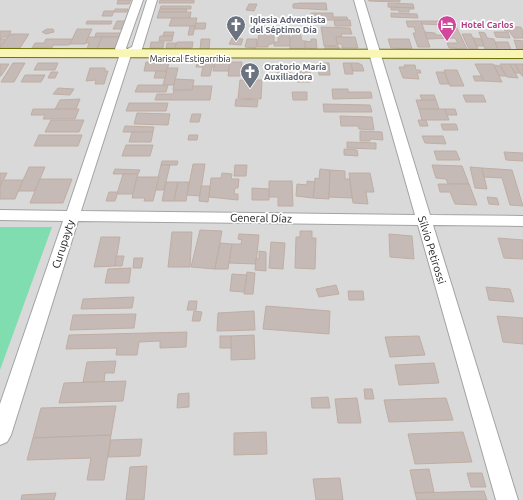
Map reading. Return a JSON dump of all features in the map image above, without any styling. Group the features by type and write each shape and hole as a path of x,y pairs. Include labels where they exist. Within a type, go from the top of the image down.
{"street":[{"name":"Curupayty","path":"125,56 120,49 138,0"},
{"name":"Curupayty","path":"0,435 125,56 137,49 152,0"},
{"name":"Silvio Petirossi","path":"359,0 507,500"},
{"path":"0,53 125,56"},
{"path":"375,57 523,54"},
{"name":"Mariscal Estigarribia","path":"0,59 125,56 375,57 523,60"},
{"name":"General Díaz","path":"0,215 523,221"}],"shaded area":[{"path":"0,0 523,0 523,500 0,500"}],"green space":[{"path":"0,227 52,227 0,370"}],"building":[{"path":"118,0 131,0 129,4 117,4"},
{"path":"160,0 194,0 194,3 159,3"},
{"path":"368,0 400,0 400,2 369,1"},
{"path":"326,3 327,10 293,8 293,4"},
{"path":"388,3 413,4 414,8 388,7"},
{"path":"249,4 257,4 254,11 246,10"},
{"path":"161,6 191,6 191,9 160,9"},
{"path":"391,7 414,9 409,9 409,12 399,12 399,10 391,10"},
{"path":"115,9 128,9 127,12 114,12"},
{"path":"160,9 187,9 186,12 159,12"},
{"path":"104,11 114,11 112,16 102,16"},
{"path":"159,12 191,12 190,18 157,18"},
{"path":"311,13 333,13 333,17 347,17 348,20 311,20"},
{"path":"391,13 417,14 418,18 391,17"},
{"path":"172,18 197,18 195,26 169,26"},
{"path":"350,20 351,26 335,26 334,21"},
{"path":"87,21 112,21 111,24 86,24"},
{"path":"117,21 130,21 127,29 113,29"},
{"path":"406,21 421,21 430,47 418,47 413,33 416,33 414,27 408,27"},
{"path":"421,21 444,21 445,25 422,24"},
{"path":"196,23 206,23 205,29 195,29"},
{"path":"449,24 455,24 467,49 449,48 447,43 458,43 455,38 427,39 425,32 435,33 436,35 451,35 448,27 451,27"},
{"path":"500,24 510,24 512,27 521,27 523,31 523,38 514,38 509,31 505,31"},
{"path":"190,26 195,26 193,35 188,35"},
{"path":"321,27 350,28 352,34 341,34 342,37 336,37 338,46 324,46"},
{"path":"47,29 53,29 54,32 46,34 42,32"},
{"path":"77,29 92,29 85,44 70,44"},
{"path":"0,31 11,31 8,37 2,37 1,39 7,39 0,48"},
{"path":"278,31 290,31 290,46 274,46 274,42 278,42 278,36 282,36 282,34 278,34"},
{"path":"164,32 174,32 173,36 163,36"},
{"path":"259,32 274,33 274,43 268,45 268,47 257,47"},
{"path":"293,32 300,32 302,41 305,41 305,49 290,49 290,38 292,38"},
{"path":"479,32 485,33 487,38 494,39 498,50 485,49"},
{"path":"494,32 508,32 510,38 496,37"},
{"path":"96,33 122,33 121,37 95,37"},
{"path":"10,34 29,34 20,48 0,48"},
{"path":"462,34 471,34 478,49 469,49"},
{"path":"160,36 173,36 172,41 159,41"},
{"path":"88,37 102,37 97,49 87,49 89,43 86,43"},
{"path":"102,37 121,37 117,48 97,49"},
{"path":"336,37 355,37 358,48 342,48 342,44 337,44"},
{"name":"Iglesia Adventista del Séptimo Día","path":"232,38 243,39 241,45 229,44"},
{"path":"473,38 481,39 484,46 477,46"},
{"path":"46,39 72,39 69,45 53,45 52,48 32,48 35,43 44,43"},
{"path":"201,39 210,39 209,49 200,50"},
{"path":"247,39 257,39 256,48 245,47"},
{"path":"311,39 316,39 317,49 305,48 305,41 311,42"},
{"path":"388,39 409,39 412,49 391,48"},
{"path":"514,40 523,41 523,49 517,49"},
{"path":"151,42 164,42 163,48 150,48"},
{"path":"177,42 193,42 192,48 175,48"},
{"path":"495,42 508,42 511,50 498,50"},
{"path":"167,43 176,43 175,48 166,48"},
{"path":"325,46 339,47 340,50 325,50"},
{"path":"146,62 169,62 167,71 144,71"},
{"path":"197,62 215,62 210,76 201,76 203,67 196,67"},
{"path":"215,62 230,62 229,71 213,71"},
{"path":"230,62 242,62 240,76 228,76"},
{"path":"13,63 25,63 14,82 1,82"},
{"path":"38,63 58,63 55,70 34,70"},
{"path":"318,63 329,63 330,75 319,75"},
{"path":"343,63 351,63 353,74 345,74"},
{"path":"351,63 358,63 362,65 364,71 353,71"},
{"path":"0,64 9,64 1,76 0,76"},
{"path":"475,64 493,64 502,82 484,81"},
{"path":"500,64 510,64 518,78 507,77"},
{"path":"510,64 515,64 521,73 515,73"},
{"path":"515,64 523,64 523,76 522,76"},
{"path":"404,65 415,65 416,70 420,70 421,73 417,73 419,79 403,78 399,67 405,67"},
{"path":"494,65 500,66 506,76 499,76"},
{"path":"277,67 290,67 291,81 277,81"},
{"path":"90,68 105,68 105,71 108,71 104,84 95,84 96,80 86,81"},
{"path":"167,68 178,68 174,85 163,85"},
{"path":"296,68 310,68 311,82 297,82"},
{"path":"444,70 457,70 464,86 450,86"},
{"path":"156,71 167,71 165,78 154,78"},
{"path":"51,72 58,72 55,78 48,78"},
{"path":"436,72 444,72 449,84 440,84"},
{"path":"25,75 45,75 41,82 21,82"},
{"path":"473,76 481,76 484,81 475,81"},
{"path":"175,79 194,80 192,90 173,90"},
{"name":"Oratorio María Auxiliadora","path":"240,80 262,80 261,99 238,98"},
{"path":"138,85 168,85 166,92 135,92"},
{"path":"193,86 212,86 210,100 155,100 157,94 173,94 174,90 192,90"},
{"path":"58,88 74,89 70,95 53,94"},
{"path":"332,89 348,89 348,92 371,92 372,98 333,99"},
{"path":"292,92 307,92 307,100 293,100"},
{"path":"420,95 434,95 436,100 422,100"},
{"path":"463,95 483,95 486,102 466,102"},
{"path":"80,99 76,109 55,109 60,100"},
{"path":"236,99 258,100 257,107 235,106"},
{"path":"416,100 436,100 439,109 419,109"},
{"path":"129,103 168,103 166,111 126,111"},
{"path":"323,104 370,105 372,112 324,112"},
{"path":"33,109 79,109 75,119 43,119 45,115 31,115"},
{"path":"419,109 445,109 449,120 422,120"},
{"path":"445,109 455,109 457,115 447,115"},
{"path":"137,113 170,114 168,125 134,124"},
{"path":"192,114 201,114 199,122 190,122"},
{"path":"340,116 372,117 374,130 359,129 358,126 341,126"},
{"path":"51,120 84,120 79,132 45,132"},
{"path":"418,120 426,120 428,126 420,126"},
{"path":"441,124 456,124 458,130 443,130"},
{"path":"125,126 154,127 153,132 123,132"},
{"path":"360,131 382,132 383,140 370,139 370,141 360,141"},
{"path":"132,132 153,132 151,142 129,142"},
{"path":"39,135 82,135 78,146 34,146"},
{"path":"189,135 198,135 197,140 188,140"},
{"path":"422,136 443,136 446,144 425,143"},
{"path":"347,142 376,143 376,149 347,148"},
{"path":"126,145 153,145 150,156 122,156"},
{"path":"344,149 357,150 358,156 344,155"},
{"path":"434,151 456,151 460,160 437,160"},
{"path":"504,152 523,153 523,161 506,160"},
{"path":"162,161 178,161 177,165 161,165"},
{"path":"193,164 205,164 200,196 187,195"},
{"path":"161,165 170,165 164,190 155,190"},
{"path":"235,165 247,165 246,176 234,176"},
{"path":"432,165 462,166 469,184 448,184 446,179 436,178"},
{"path":"29,167 45,167 35,191 18,191"},
{"path":"470,167 482,168 487,189 475,188"},
{"path":"482,168 512,170 523,206 510,205 502,178 484,177"},
{"path":"115,169 140,170 138,174 113,174"},
{"path":"320,169 330,170 329,199 313,198 315,178 319,179"},
{"path":"330,170 345,171 345,179 350,179 352,198 329,197"},
{"path":"0,173 7,173 0,187"},
{"path":"222,173 232,174 231,179 239,179 238,188 235,188 234,194 238,194 238,200 209,197 211,178 221,178"},
{"path":"349,173 370,173 374,192 366,192 368,204 353,203"},
{"path":"123,174 138,174 133,194 117,194"},
{"path":"137,177 159,177 153,201 144,201 145,198 132,198"},
{"path":"40,179 72,179 63,203 30,203"},
{"path":"3,180 23,180 15,199 0,199 0,187"},
{"path":"269,181 292,181 293,206 278,206 278,197 269,197"},
{"path":"307,181 315,182 313,198 296,196 297,184 307,185"},
{"path":"166,182 178,182 174,201 162,201"},
{"path":"178,182 189,182 186,201 174,201"},
{"path":"438,184 469,184 477,205 455,204 450,192 440,192"},
{"path":"201,186 210,186 208,202 199,201"},
{"path":"252,188 269,189 269,200 252,200"},
{"path":"109,192 118,192 115,201 106,201"},
{"path":"487,197 497,198 499,205 489,204"},
{"path":"200,230 222,231 215,269 191,267"},
{"path":"300,231 312,231 312,238 316,238 315,269 295,268 296,237 300,237"},
{"path":"172,232 192,232 190,267 168,267"},
{"path":"239,234 259,235 256,264 229,263 232,244 241,244 242,240 238,239"},
{"path":"389,234 412,236 414,259 390,257"},
{"path":"101,237 120,237 115,266 94,267"},
{"path":"498,238 523,240 523,259 504,258"},
{"path":"271,242 285,243 283,269 269,268"},
{"path":"220,243 232,244 228,269 215,269"},
{"path":"259,251 266,252 266,271 255,270 256,258 259,259"},
{"path":"116,256 124,256 122,266 115,266"},
{"path":"134,258 143,258 141,268 133,268"},
{"path":"131,268 129,283 105,283 108,269"},
{"path":"247,272 255,273 253,294 244,294"},
{"path":"232,274 247,275 244,292 230,291"},
{"path":"336,285 339,294 319,297 316,289"},
{"path":"486,287 510,289 514,302 489,300"},
{"path":"348,291 363,291 364,300 349,300"},
{"path":"134,297 132,308 81,309 83,299"},
{"path":"189,301 197,301 196,310 187,310"},
{"path":"266,306 330,311 329,334 263,329"},
{"path":"194,311 202,312 200,321 192,321"},
{"path":"254,311 255,330 217,331 218,313"},
{"path":"136,314 134,328 70,330 73,315"},
{"path":"497,316 523,318 523,344 503,342"},
{"path":"187,332 186,347 160,348 160,341 139,342 137,355 116,355 117,348 66,349 69,335"},
{"path":"254,335 255,359 231,360 231,336"},
{"path":"220,336 231,336 231,348 220,348"},
{"path":"419,336 425,355 390,357 385,337"},
{"path":"116,361 114,373 105,373 104,382 83,382 87,362"},
{"path":"434,363 439,383 399,385 395,365"},
{"path":"126,381 123,401 59,403 64,383"},
{"path":"364,389 372,389 374,399 365,399"},
{"path":"189,393 189,407 177,408 178,394"},
{"path":"328,397 330,408 312,408 311,398"},
{"path":"357,398 361,423 338,423 335,399"},
{"path":"446,398 453,420 389,422 384,400"},
{"path":"116,406 111,435 33,438 41,408"},
{"path":"266,432 267,454 234,455 234,433"},
{"path":"463,432 472,462 415,464 408,434"},
{"path":"111,435 104,480 87,480 91,458 27,460 33,438"},
{"path":"142,439 140,456 108,457 111,440"},
{"path":"147,466 144,500 126,500 130,467"},
{"path":"429,469 434,492 415,493 410,470"},
{"path":"467,473 482,473 486,487 471,487"},
{"path":"340,478 343,500 316,500 313,479"},
{"path":"484,491 487,500 417,500 415,493"},
{"path":"56,493 54,500 21,500 22,495"}],"place":[{"name":"Iglesia Adventista del Séptimo Día","path":"236,42"},
{"name":"Hotel Carlos","path":"447,42"},
{"name":"Oratorio María Auxiliadora","path":"250,89"}]}
